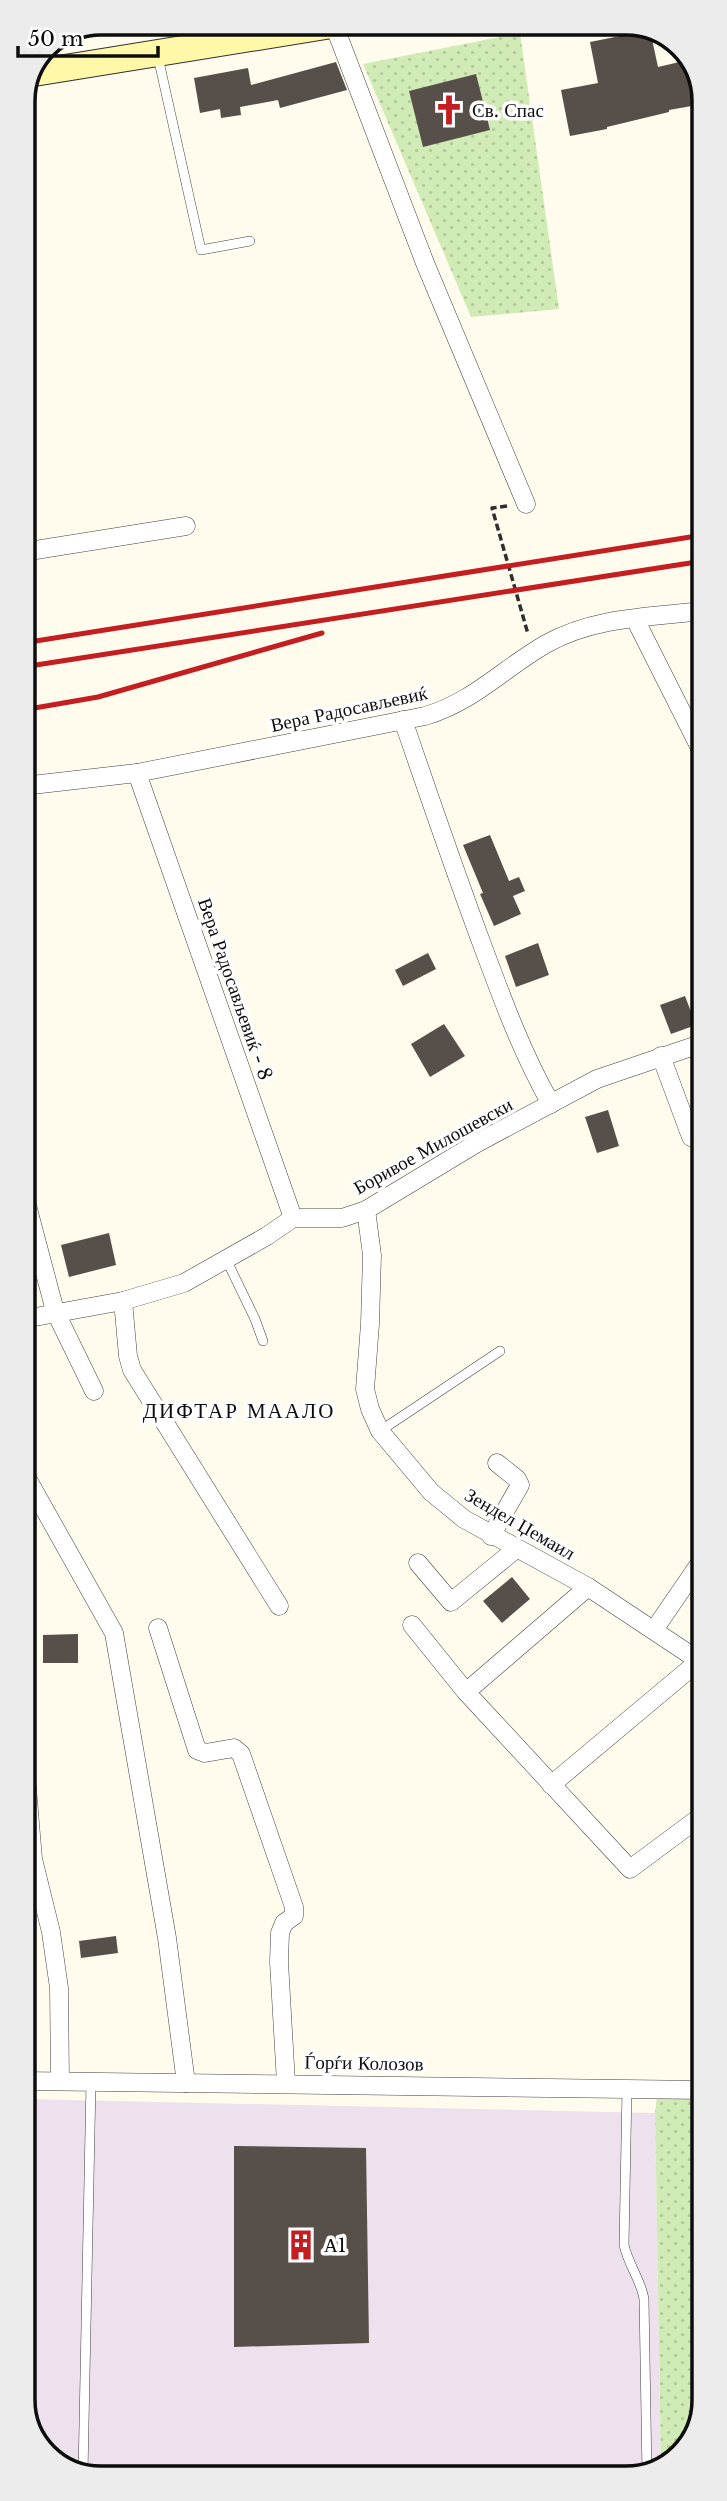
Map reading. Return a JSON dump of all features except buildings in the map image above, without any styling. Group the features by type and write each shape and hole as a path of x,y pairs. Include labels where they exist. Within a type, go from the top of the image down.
{"main road":[{"path":"42,72 254,35"}],"street":[{"path":"343,35 425,263 526,503"},
{"path":"35,550 186,526"},
{"name":"Вера Радосављевиќ","path":"35,785 137,773 449,709 546,644 597,622 692,612"},
{"path":"635,619 692,732"},
{"path":"403,720 506,1008 536,1078 551,1104"},
{"name":"Вера Радосављевиќ - 8","path":"137,773 293,1219"},
{"name":"Боривое Милошевски","path":"35,1316 123,1301 184,1283 293,1219 342,1218 366,1210 477,1143 597,1079 692,1046"},
{"path":"662,1056 691,1137"},
{"name":"Зендел Џемаил","path":"366,1210 372,1255 365,1389 380,1431 431,1492 464,1520 588,1587 692,1656"},
{"path":"35,1238 55,1311 94,1391"},
{"path":"123,1301 128,1356 132,1370 279,1606"},
{"path":"492,1536 520,1485 517,1479 497,1463"},
{"path":"35,1498 114,1633 167,1938 186,2083"},
{"path":"418,1563 451,1602 516,1549"},
{"path":"654,1630 692,1575"},
{"path":"466,1692 588,1587"},
{"path":"412,1625 466,1692 630,1869 692,1823"},
{"path":"158,1628 197,1750 205,1753 234,1748 241,1754 294,1907 294,1916 284,1923 280,1933 279,1962 286,2083"},
{"path":"551,1784 692,1669"},
{"path":"35,1867 51,1932 59,1988 60,2081"},
{"name":"Ѓорѓи Колозов","path":"35,2081 692,2090"}],"lane":[{"path":"157,52 201,250 250,241"},
{"path":"226,1259 255,1318 263,1341"},
{"path":"380,1431 500,1351"},
{"path":"83,2464 91,2082"},
{"path":"627,2088 624,2245 644,2299 647,2463"}],"path":[{"path":"526,503 492,508 533,653"}],"shaded area":[{"path":"35,2099 655,2113 659,2457 647,2463 626,2466 96,2466 64,2455 51,2444 44,2433 36,2413 35,2400"}],"green space":[{"path":"520,35 559,309 471,317 363,64"},
{"path":"658,2088 692,2090 691,2413 681,2437 661,2456 655,2113"}],"railway":[{"path":"35,641 692,537"},
{"path":"35,665 692,563"},
{"path":"35,708 98,697 322,633"}],"place":[{"name":"Св. Спас","path":"449,110"},
{"name":"А1","path":"301,2245"}],"district":[{"name":"ДИФТАР МААЛО","path":"239,1411"}]}
